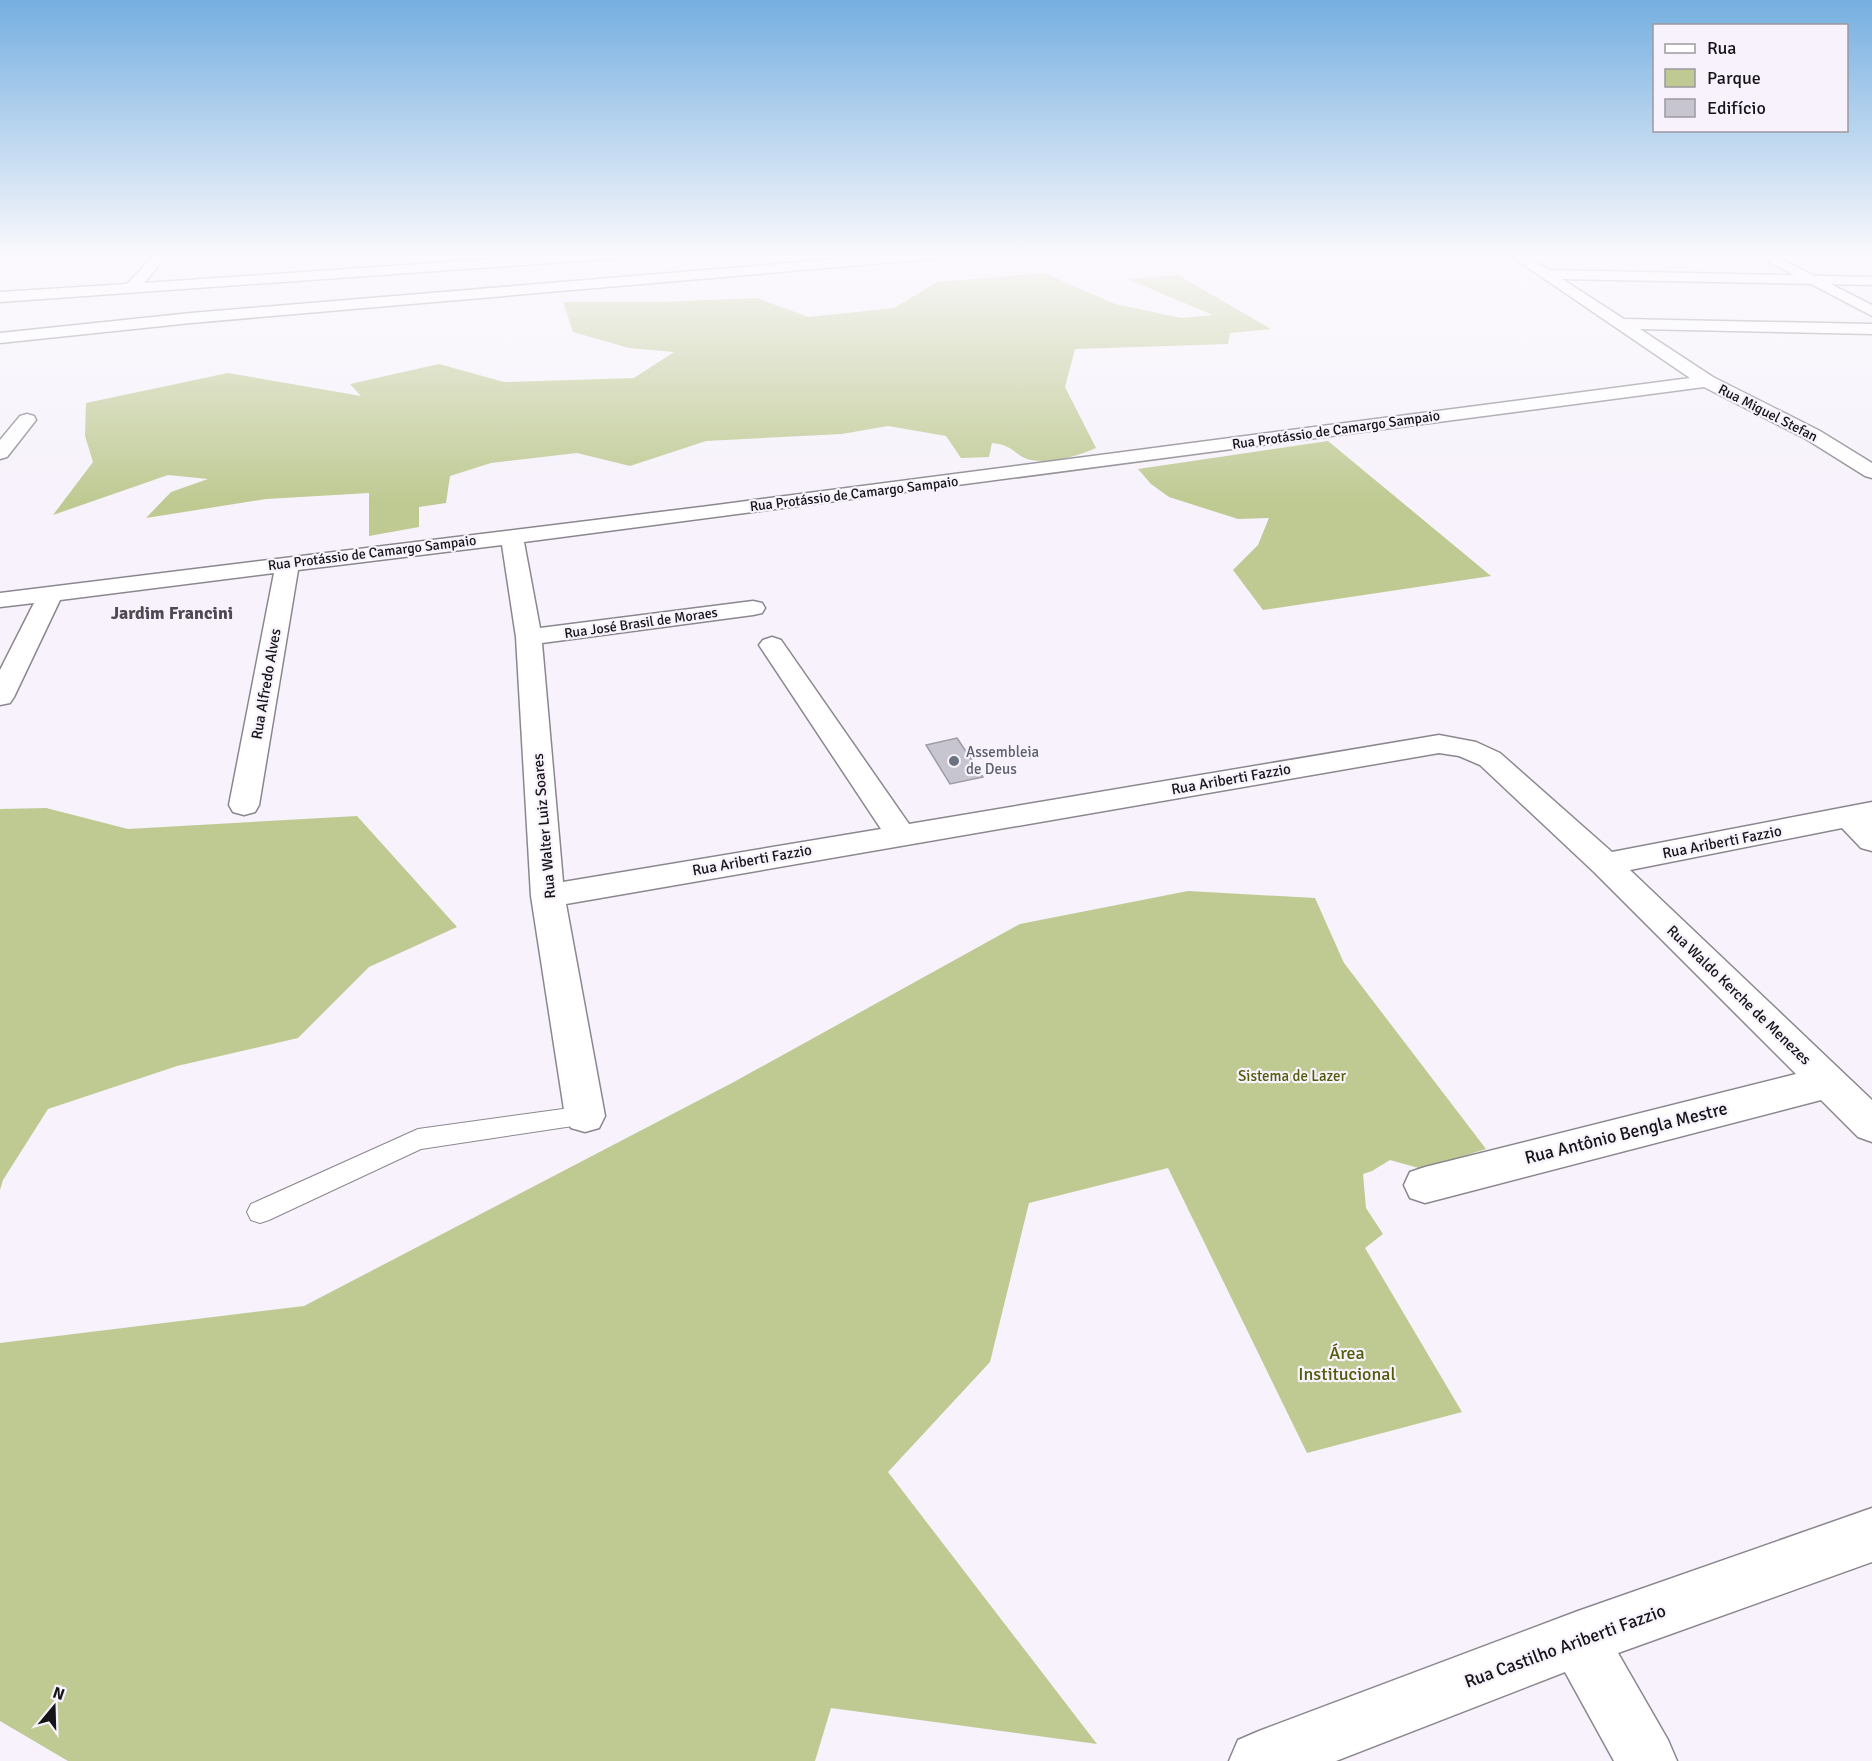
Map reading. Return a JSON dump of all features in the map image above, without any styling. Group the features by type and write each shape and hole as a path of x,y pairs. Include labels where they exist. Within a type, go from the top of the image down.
{"street":[{"path":"0,338 17,336"},
{"name":"Rua Miguel Stefan","path":"1639,336 1707,381 1813,435 1872,472"},
{"name":"Rua Protássio de Camargo Sampaio","path":"0,600 859,494 1707,381"},
{"path":"0,453 27,420"},
{"name":"Rua Walter Luiz Soares","path":"512,536 529,637 548,896 585,1116"},
{"name":"Rua Alfredo Alves","path":"244,806 288,563"},
{"path":"0,697 51,593"},
{"name":"Rua José Brasil de Moraes","path":"529,637 753,608"},
{"path":"772,645 900,834"},
{"name":"Rua Ariberti Fazzio","path":"548,896 900,834 1439,744 1466,748 1490,759 1605,864 1861,814"},
{"path":"1861,814 1872,841"},
{"name":"Rua Waldo Kerche de Menezes","path":"1605,864 1872,1125"},
{"name":"Rua Antônio Bengla Mestre","path":"1425,1185 1828,1082"},
{"name":"Rua Castilho Ariberti Fazzio","path":"1259,1761 1578,1639 1872,1535"},
{"path":"1578,1639 1647,1761"}],"lane":[{"path":"260,1212 418,1139 585,1116"}],"green space":[{"path":"588,336 1229,336 1228,344 1075,349 1065,387 1096,448 1056,460 1031,460 1010,448 992,443 989,457 961,458 946,436 888,426 842,434 706,441 630,466 577,453 491,463 450,476 446,503 419,507 419,527 369,536 369,493 266,499 146,518 171,492 208,479 168,475 53,515 93,462 85,436 86,403 228,373 361,396 350,384 439,364 504,382 634,378 674,352 629,348"},
{"path":"1328,441 1491,576 1263,610 1233,570 1258,545 1269,518 1238,519 1169,497 1151,484 1138,469"},
{"path":"46,808 128,829 357,816 457,927 369,967 298,1038 177,1066 48,1109 3,1180 0,1190 0,809"},
{"path":"1188,891 1315,898 1344,963 1486,1149 1422,1169 1390,1160 1363,1174 1366,1208 1383,1234 1365,1248 1462,1412 1307,1453 1168,1168 1029,1203 990,1362 888,1472 1097,1744 831,1708 815,1761 68,1761 0,1721 0,1343 304,1306 732,1083 1020,924"}],"building":[{"name":"Assembleia de Deus","path":"957,738 983,777 950,784 926,745"}],"place":[{"name":"Assembleia de Deus","path":"954,761"}],"district":[{"name":"Jardim Francini","path":"172,613"}],"park label":[{"name":"Sistema de Lazer","path":"1292,1076"},
{"name":"Área Institucional","path":"1347,1363"}]}
